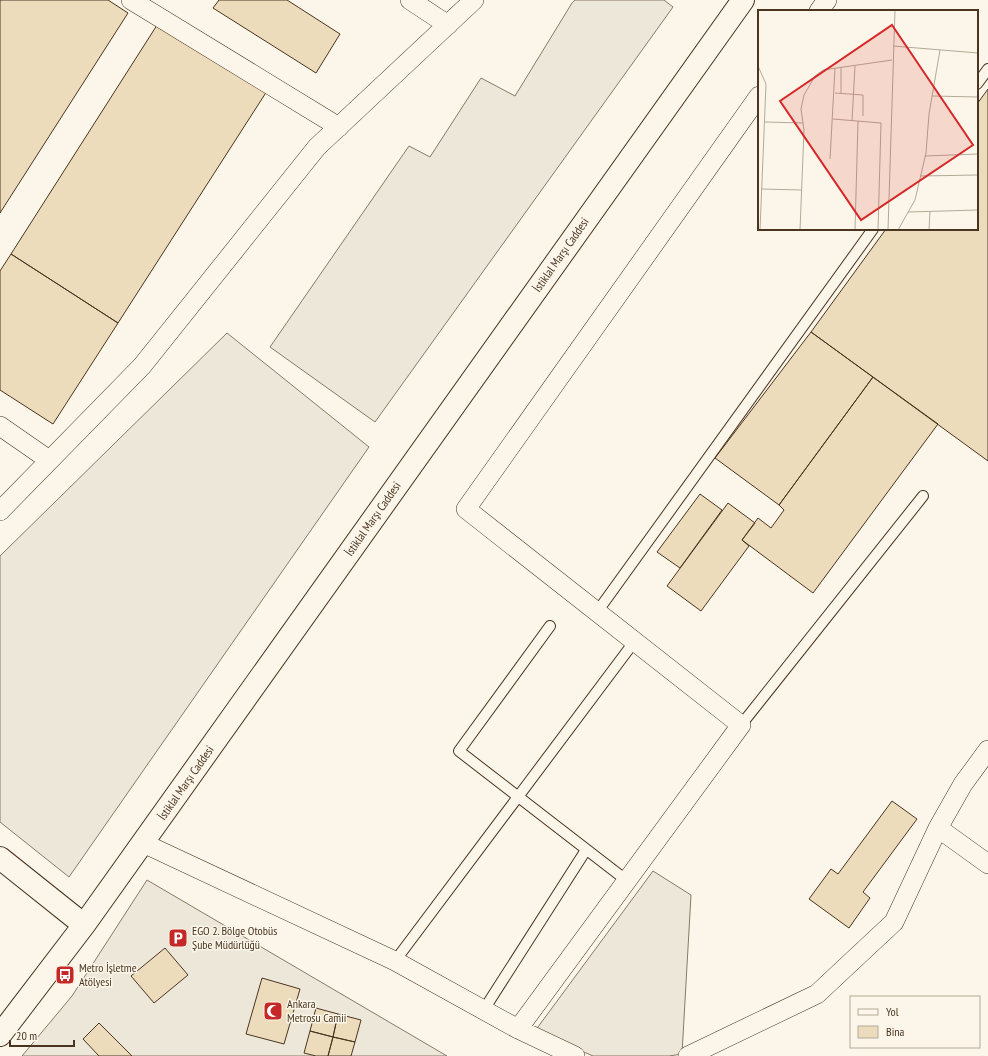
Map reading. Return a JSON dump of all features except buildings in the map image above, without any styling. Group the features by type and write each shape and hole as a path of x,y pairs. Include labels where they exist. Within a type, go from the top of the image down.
{"main road":[{"name":"İstiklal Marşı Caddesi","path":"0,1035 84,925 143,843 743,0"},
{"path":"0,858 84,925"}],"street":[{"path":"131,0 339,126"},
{"path":"410,0 448,24"},
{"path":"0,511 142,366 317,146 474,0"},
{"path":"820,10 827,0"},
{"path":"518,1030 626,880 741,725 466,510 758,97"},
{"path":"0,426 49,460"},
{"path":"688,1056 817,994 894,922 938,828 963,784 988,750"},
{"path":"938,828 988,864"},
{"path":"143,843 395,961 518,1030 575,1056"}],"lane":[{"path":"978,83 988,69"},
{"path":"596,612 872,230"},
{"path":"741,725 923,496"},
{"path":"550,626 459,751 626,880"},
{"path":"395,961 634,642"},
{"path":"483,1011 586,850"}],"shaded area":[{"path":"575,0 664,0 673,7 375,422 270,347 409,146 430,157 481,78 515,96"},
{"path":"227,333 369,447 69,877 0,822 0,556"},
{"path":"653,871 691,895 682,1054 669,1056 593,1056 535,1031"},
{"name":"EGO 2. Bölge Otobüs Şube Müdürlüğü","path":"147,880 447,1056 22,1056 72,996"}],"place":[{"name":"EGO 2. Bölge Otobüs Şube Müdürlüğü","path":"178,938"},
{"name":"Metro İşletme Atölyesi","path":"65,975"},
{"name":"Ankara Metrosu Camii","path":"273,1011"}]}
